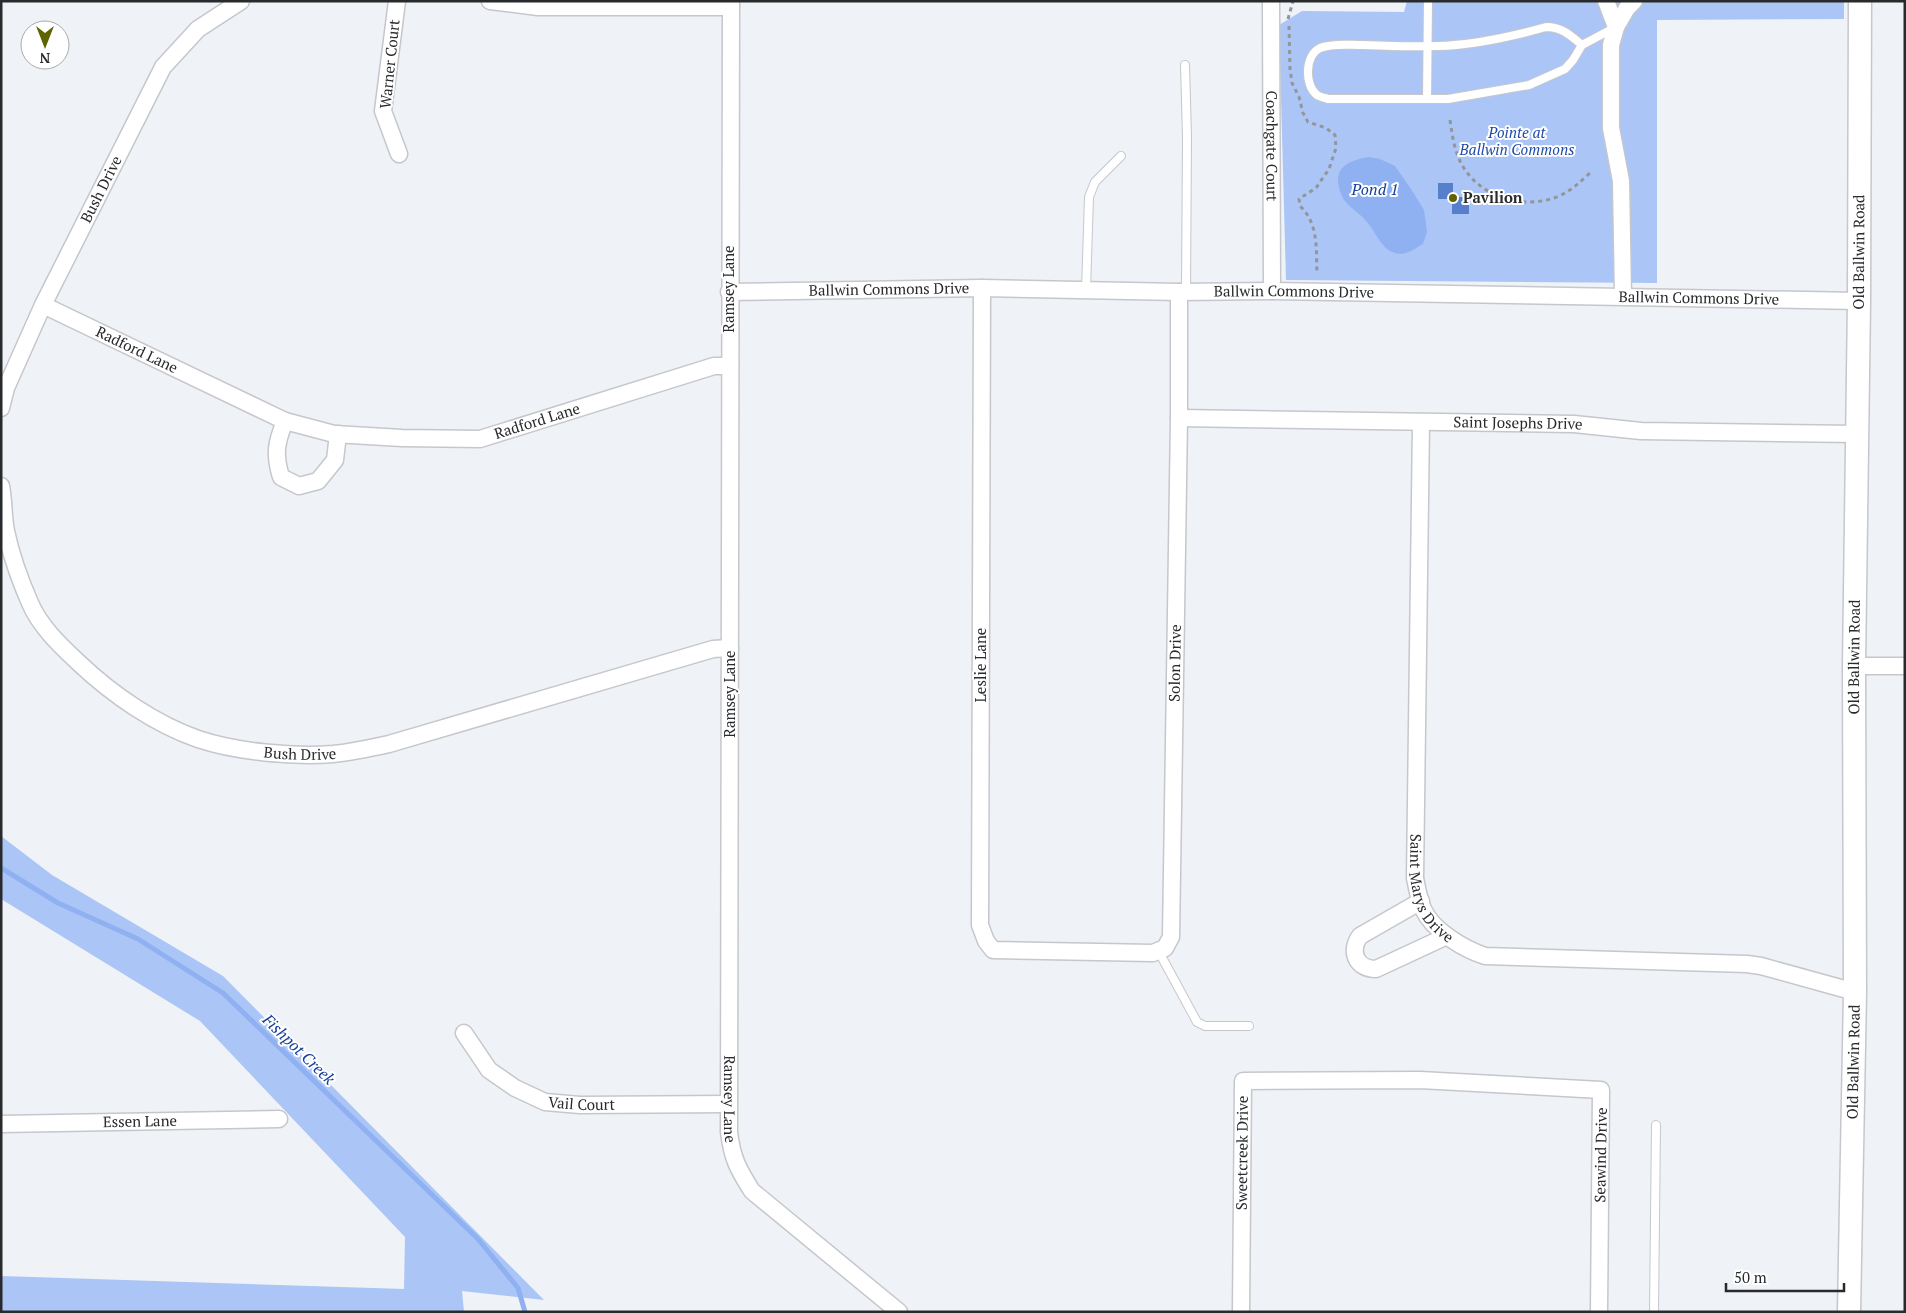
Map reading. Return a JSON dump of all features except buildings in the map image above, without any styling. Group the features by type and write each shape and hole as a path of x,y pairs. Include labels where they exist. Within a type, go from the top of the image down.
{"street":[{"name":"Bush Drive","path":"1,408 4,387 43,304 163,67 198,29 241,1"},
{"name":"Warner Court","path":"397,1 383,111 399,154"},
{"path":"490,1 538,7 731,4"},
{"name":"Coachgate Court","path":"1271,1 1272,291"},
{"path":"1606,1 1616,27"},
{"path":"1623,296 1621,181 1611,128 1611,45 1616,27 1627,8 1634,1"},
{"name":"Old Ballwin Road","path":"1849,1312 1855,992 1854,666 1859,301 1860,1"},
{"name":"Ramsey Lane","path":"731,4 729,1132 732,1152 738,1168 752,1191 899,1312"},
{"name":"Ballwin Commons Drive","path":"729,292 982,288 1182,292 1272,291 1623,296 1859,301"},
{"name":"Leslie Lane","path":"982,288 980,924 986,941 993,950 1160,952"},
{"name":"Solon Drive","path":"1160,952 1169,943 1172,933 1182,292"},
{"name":"Radford Lane","path":"43,304 284,421 338,434 402,438 480,439 714,366 730,366"},
{"name":"Saint Josephs Drive","path":"1179,418 1574,424 1641,431 1856,434"},
{"path":"284,421 276,443 276,462 281,476 299,486 318,481 335,460 338,434"},
{"name":"Saint Marys Drive","path":"1421,423 1415,878 1424,910 1431,921 1457,944 1485,956 1747,964 1761,966 1855,992"},
{"name":"Bush Drive","path":"1,486 8,561 30,605 50,634 90,674 144,712 198,739 252,750 299,754 332,754 359,751 389,744 713,649 730,648"},
{"path":"1854,666 1905,666"},
{"name":"Saint Marys Drive","path":"1421,901 1360,936 1356,941 1354,950 1358,962 1369,969 1376,969 1447,936"},
{"name":"Vail Court","path":"464,1033 489,1070 515,1088 545,1102 580,1105 728,1104"},
{"name":"Sweetcreek Drive","path":"1241,1312 1243,1081 1420,1080"},
{"name":"Seawind Drive","path":"1420,1080 1602,1090 1599,1312"},
{"name":"Essen Lane","path":"1,1124 279,1119"}],"lane":[{"path":"1427,99 1428,1"},
{"path":"1582,45 1561,28 1546,27 1502,39 1474,44 1427,46 1338,45 1321,47 1314,52 1309,62 1309,74 1311,86 1317,94 1328,99 1448,99 1529,85 1565,69 1582,45 1616,27"},
{"path":"1182,292 1187,137 1185,65"},
{"path":"1086,290 1089,197 1095,182 1121,156"},
{"path":"1160,952 1197,1022 1205,1026 1249,1026"},
{"path":"1654,1312 1656,1125"}],"path":[{"path":"1293,1 1288,19 1292,83 1308,122 1326,128 1335,135 1336,148 1329,169 1316,188 1299,199 1300,206 1308,214 1316,235 1317,274"},
{"path":"1450,120 1453,140 1460,162 1482,188 1497,196 1517,202 1542,201 1559,196 1575,187 1590,173"}],"green space":[{"name":"Pointe at Ballwin Commons","path":"1407,1 1844,1 1844,19 1657,20 1657,283 1286,280 1279,25 1302,11 1404,12"},
{"path":"1,836 52,875 223,976 544,1300 462,1291 464,1312 1,1312 1,1276 404,1289 405,1237 200,1021 1,899"}],"water":[{"name":"Pond 1","path":"1369,157 1380,159 1395,166 1424,210 1427,232 1423,244 1410,252 1399,254 1386,248 1365,219 1347,204 1342,196 1338,180 1342,169 1350,162"}],"waterway":[{"name":"Fishpot Creek","path":"1,868 58,903 138,939 223,993 478,1239 518,1288 525,1312"}],"place":[{"name":"Pavilion","path":"1453,198"}]}
